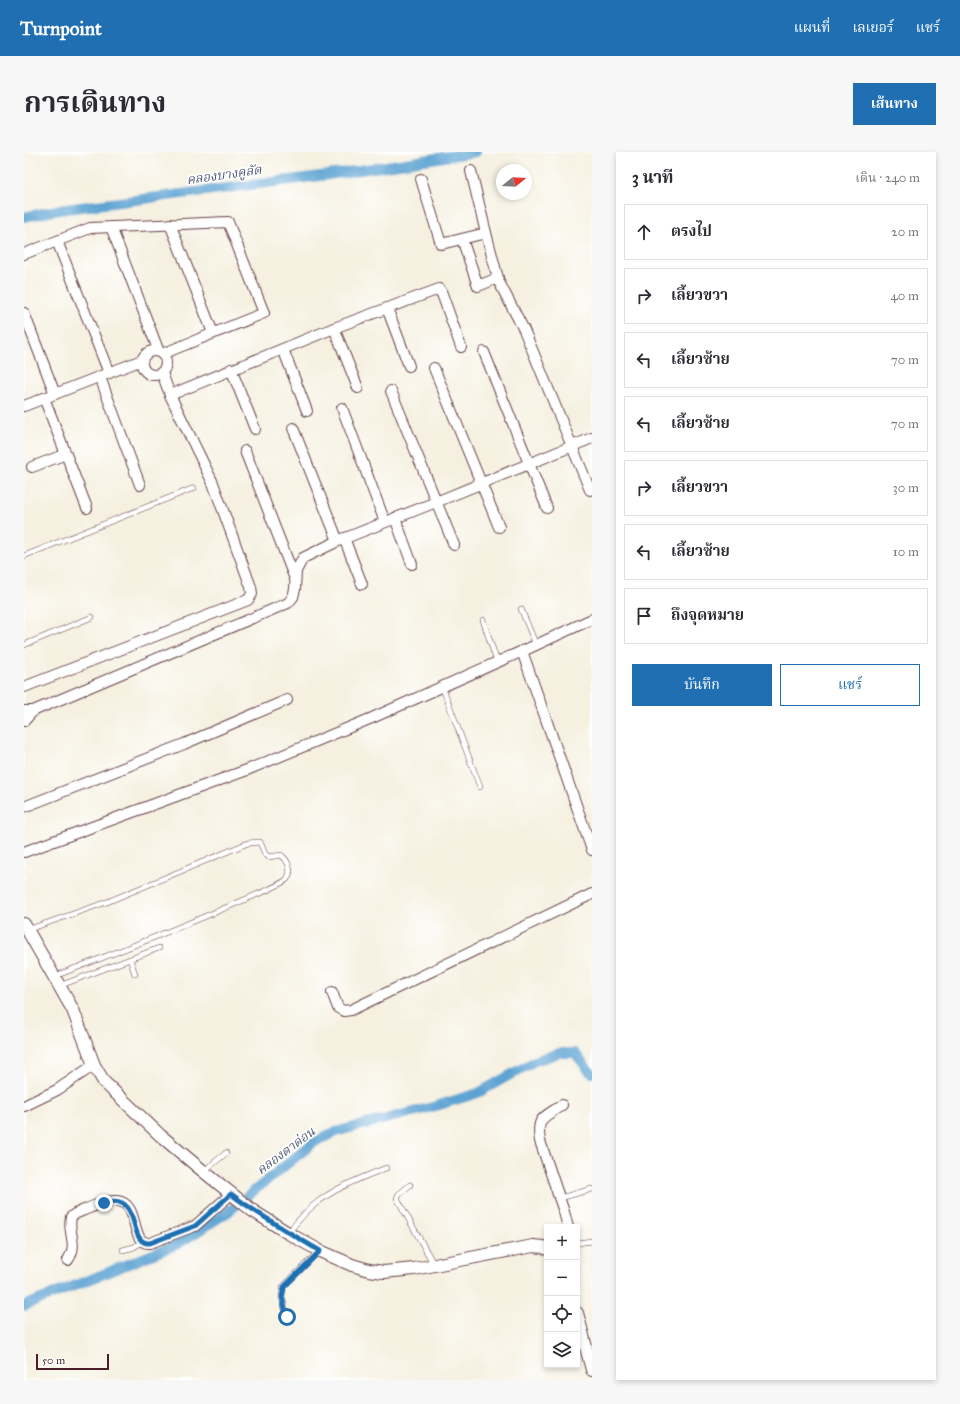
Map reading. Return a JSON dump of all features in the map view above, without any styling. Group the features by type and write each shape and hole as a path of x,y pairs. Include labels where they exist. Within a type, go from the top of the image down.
{"street":[{"path":"471,171 498,278 524,330 590,490"},
{"path":"421,179 441,244 486,233"},
{"path":"24,254 90,228 228,222 264,313 160,353 151,351 147,353 142,360 24,406"},
{"path":"170,224 213,333"},
{"path":"111,227 160,353 166,362 165,370 154,376 144,369 142,360"},
{"path":"462,239 478,286 498,278"},
{"path":"57,241 104,375 140,485"},
{"path":"170,394 334,328 439,289 461,347"},
{"path":"387,308 409,366"},
{"path":"24,313 55,394"},
{"path":"334,328 358,388"},
{"path":"283,349 308,411"},
{"path":"484,352 547,508"},
{"path":"434,368 499,527"},
{"path":"231,370 255,429"},
{"path":"24,687 248,600 252,594 251,587 213,483 170,394 162,373"},
{"path":"391,391 454,545"},
{"path":"44,398 87,508"},
{"path":"342,408 385,522"},
{"path":"293,428 341,540 362,584"},
{"path":"24,721 29,711 288,603 293,597 296,571 303,558 341,540 592,438"},
{"path":"245,451 295,579"},
{"path":"32,467 66,454"},
{"path":"395,518 412,564"},
{"path":"24,852 247,770 372,718 536,646 592,619"},
{"path":"522,652 592,850"},
{"path":"24,808 177,747 287,700"},
{"path":"332,992 338,1008 344,1011 351,1010 592,894"},
{"path":"26,927 73,1010 94,1065 104,1082 161,1136 203,1171 253,1211 288,1233 320,1251 369,1270 384,1272 414,1269 533,1246 544,1248"},
{"path":"24,1106 57,1090 94,1065"},
{"path":"562,1105 542,1119 539,1123 539,1130 540,1141 560,1198 567,1224"},
{"path":"68,1260 73,1249 70,1222 71,1217 75,1214 104,1203 119,1201 131,1210 139,1237 142,1242 150,1243 195,1226 234,1195"},
{"path":"580,1321 589,1344 592,1370"}],"lane":[{"path":"24,556 194,488"},
{"path":"522,609 536,646"},
{"path":"24,645 92,617"},
{"path":"483,620 497,662"},
{"path":"442,686 480,787"},
{"path":"26,927 107,902 248,843 260,842 265,854 269,857 281,855 285,858 289,866 289,875 286,880 276,886 56,981"},
{"path":"56,981 130,959 159,948"},
{"path":"130,959 135,974"},
{"path":"203,1171 226,1154"},
{"path":"288,1233 305,1213 325,1197 349,1184 386,1168"},
{"path":"410,1184 399,1194 397,1198 434,1265"},
{"path":"560,1198 592,1189"},
{"path":"580,1243 592,1241"},
{"path":"123,1250 134,1247 142,1242"},
{"path":"287,1317 282,1297 284,1287 320,1251"}],"waterway":[{"name":"คลองบางคูลัด","path":"24,217 58,210 328,175 476,152"},
{"name":"คลองตาด่อน","path":"24,1306 178,1244 228,1212 313,1143 335,1132 436,1106 478,1093 535,1061 559,1053 575,1053 592,1073"}],"route":[{"path":"104,1203 119,1201 128,1207 131,1210 139,1237 142,1242 150,1243 195,1226 231,1194 253,1211 320,1251 284,1287 282,1297 287,1317"}]}
